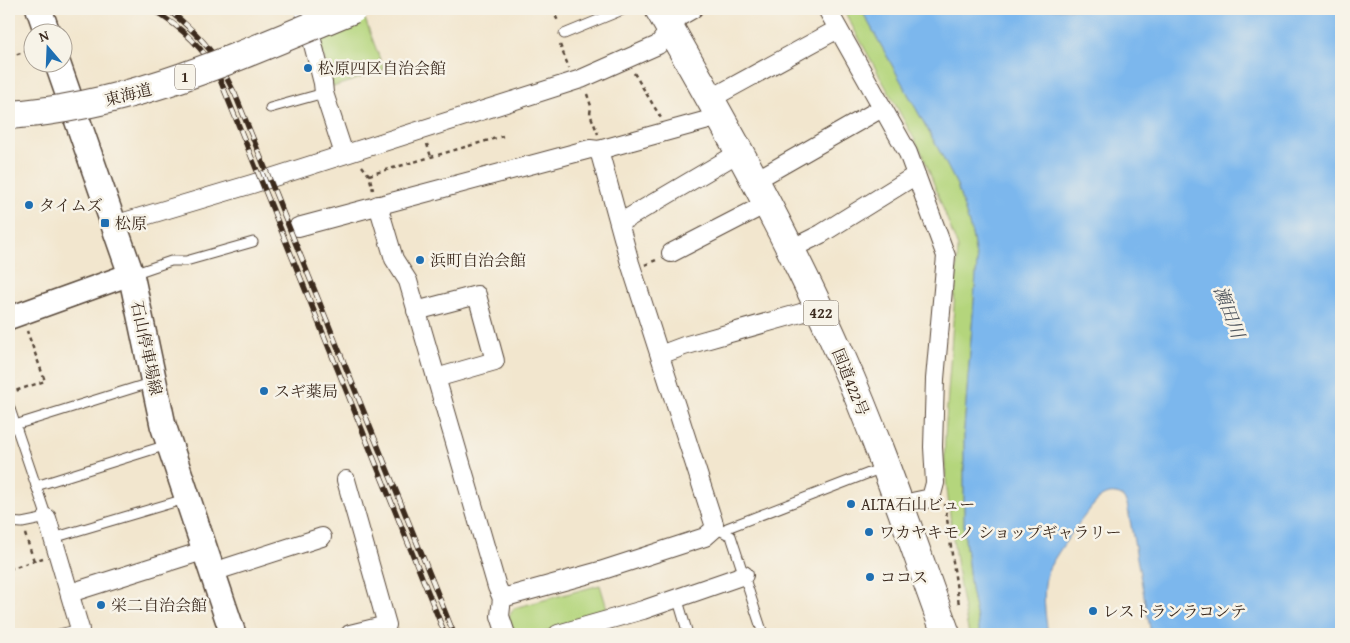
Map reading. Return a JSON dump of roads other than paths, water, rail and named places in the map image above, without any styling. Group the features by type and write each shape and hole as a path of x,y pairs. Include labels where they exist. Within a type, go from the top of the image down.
{"highway":[{"name":"東海道","path":"9,116 83,105 183,78 330,15"},
{"name":"国道422号","path":"664,19 762,192 841,356 885,467 946,634"}],"main road":[{"path":"39,9 44,22"},
{"name":"石山停車場線","path":"60,72 131,274 164,425 233,634"}],"street":[{"path":"114,226 581,79 658,45 664,19 679,17 693,9"},
{"path":"827,9 908,153 946,256 935,380 933,447 937,495 898,505"},
{"path":"9,116 72,106 162,85 202,71 330,15 323,83 324,93 344,154"},
{"path":"298,227 590,149 602,149 670,131 715,107 838,29"},
{"path":"671,253 882,108"},
{"path":"502,598 600,572 705,537 718,530 632,270 602,149"},
{"path":"619,222 740,152"},
{"path":"791,249 821,234 916,176"},
{"path":"378,205 394,259 408,281 497,587 502,598 500,616 506,634"},
{"path":"15,316 131,274"},
{"path":"416,311 477,295 495,361 436,378"},
{"path":"660,355 818,307"},
{"path":"346,480 387,625 350,634"},
{"path":"47,518 80,629"},
{"path":"70,593 322,537"},
{"path":"558,634 643,610 744,575"}],"lane":[{"path":"564,34 625,9"},
{"path":"270,108 324,93"},
{"path":"131,274 171,260 186,261 252,242"},
{"path":"15,425 154,382"},
{"path":"9,406 47,518 22,523 9,522"},
{"path":"36,486 170,444"},
{"path":"718,530 885,467"},
{"path":"56,546 188,498"},
{"path":"718,530 731,536 763,634"},
{"path":"677,597 688,634"},
{"path":"59,634 80,629"}],"water":[{"name":"瀬田川","path":"861,9 1341,9 1341,634 1151,634 1127,504 1122,496 1108,494 1098,500 1072,532 1047,573 1044,596 1048,634 980,634 971,589 964,530 964,429 977,262 972,234 957,185"}],"railway":[{"path":"151,9 190,38 206,56 219,77 445,634"},
{"path":"167,9 192,30 213,54"},
{"path":"222,69 235,94 454,634"}],"place":[{"name":"松原四区自治会館","path":"308,68"},
{"name":"タイムズ","path":"29,205"},
{"name":"松原","path":"105,223"},
{"name":"浜町自治会館","path":"420,260"},
{"name":"スギ薬局","path":"264,391"},
{"name":"ALTA石山ビュー","path":"851,504"},
{"name":"ワカヤキモノ ショップギャラリー","path":"869,532"},
{"name":"ココス","path":"870,577"},
{"name":"栄二自治会館","path":"101,605"},
{"name":"レストランラコンテ","path":"1093,611"}]}
